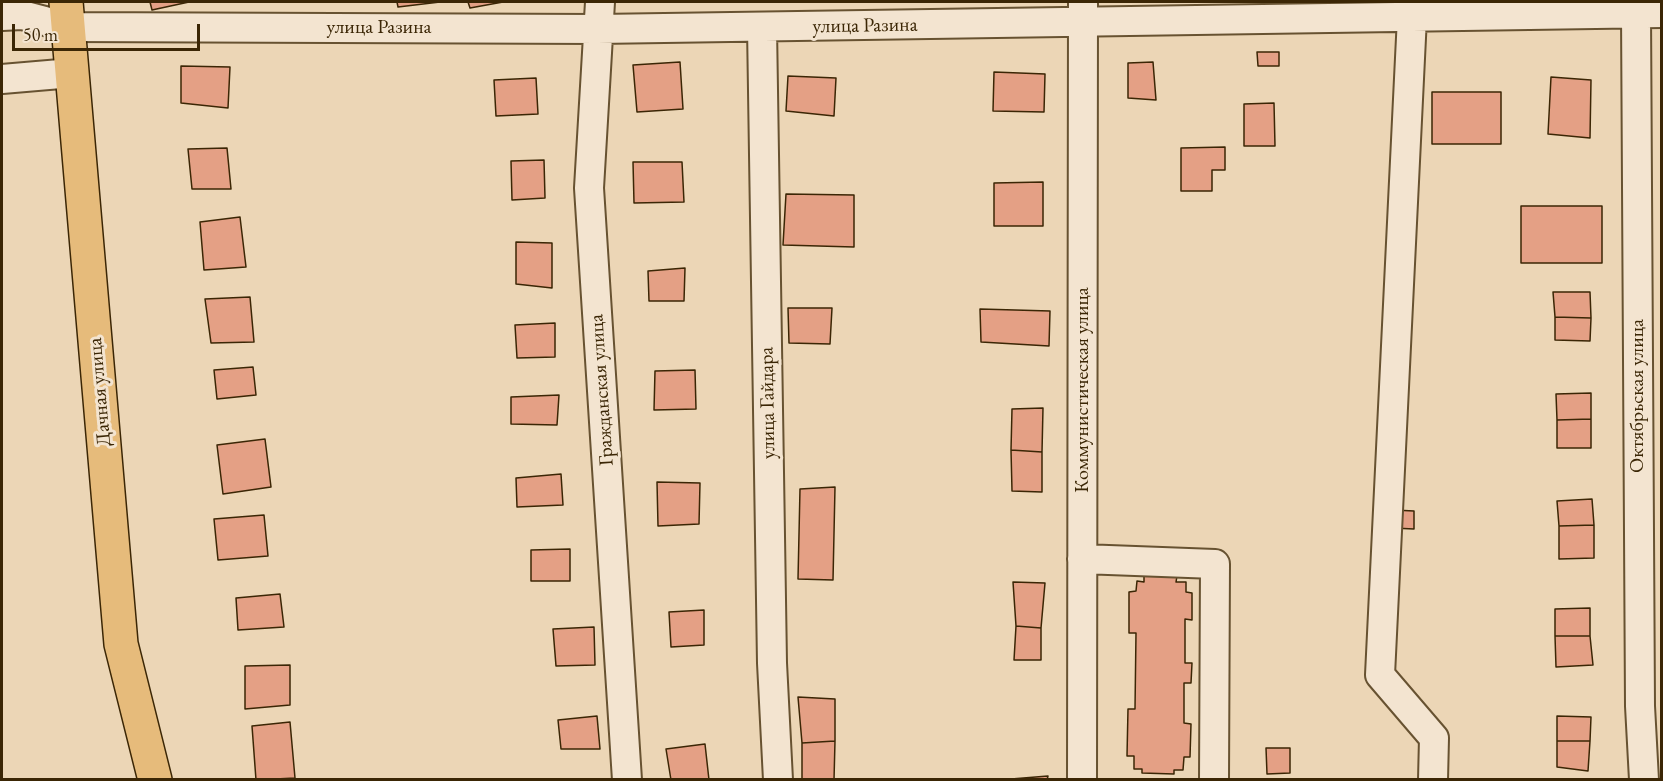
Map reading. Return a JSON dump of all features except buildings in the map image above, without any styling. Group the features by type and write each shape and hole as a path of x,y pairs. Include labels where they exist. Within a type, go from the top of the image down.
{"main road":[{"name":"Дачная улица","path":"67,14 121,644 155,780"}],"street":[{"name":"улица Разина","path":"2,16 67,14 599,15 762,27 1083,12 1412,17 1649,13"},
{"name":"Коммунистическая улица","path":"1082,780 1083,12"},
{"name":"Октябрьская улица","path":"1644,780 1640,706 1650,497 1649,13"},
{"name":"Гражданская улица","path":"599,15 589,188 627,780"},
{"path":"1412,17 1380,675 1434,738 1433,780"},
{"name":"улица Гайдара","path":"762,27 772,663 778,780"},
{"path":"2,79 72,73"},
{"path":"1082,560 1215,564 1214,780"}]}
